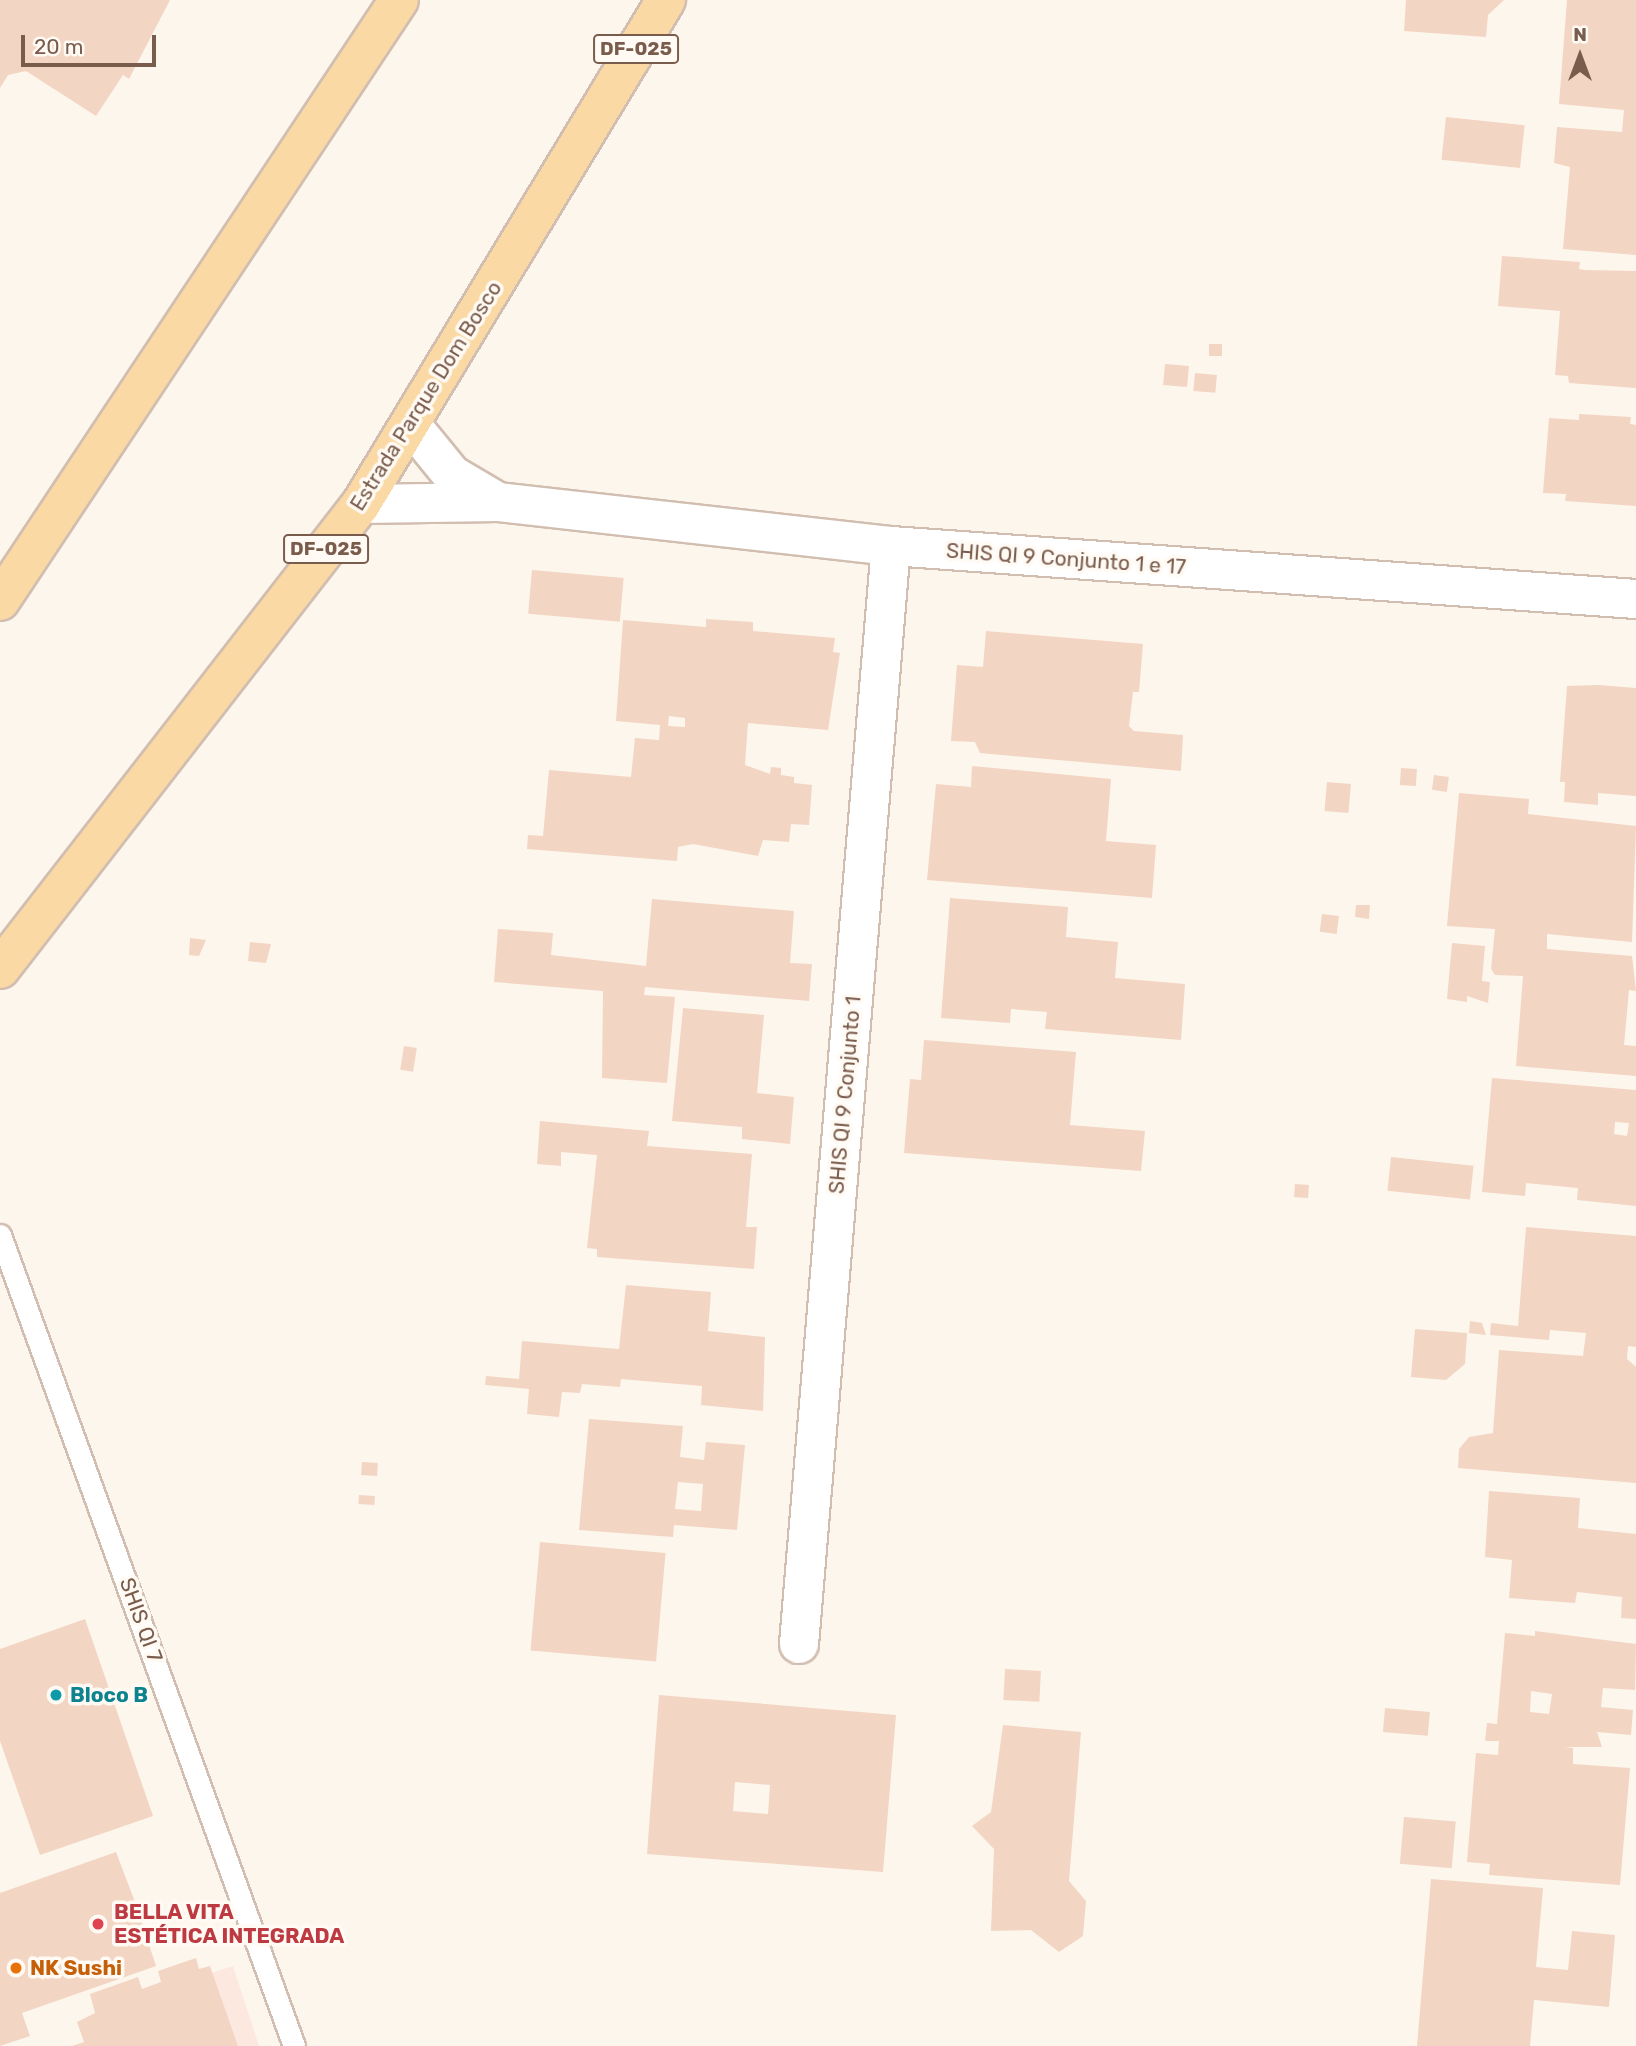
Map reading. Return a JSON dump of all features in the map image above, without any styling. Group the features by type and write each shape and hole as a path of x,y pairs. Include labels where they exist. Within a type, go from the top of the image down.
{"main road":[{"name":"Estrada Parque Dom Bosco","path":"2,964 361,504 412,426 666,0"},
{"path":"0,601 396,1"}],"street":[{"name":"SHIS QI 9 Conjunto 1 e 17","path":"412,426 453,475 498,502"},
{"name":"SHIS QI 9 Conjunto 1 e 17","path":"361,504 498,502 891,546 1636,599"},
{"name":"SHIS QI 9 Conjunto 1","path":"799,1644 891,546"}],"lane":[{"name":"SHIS QI 7","path":"0,1235 294,2046"}],"shaded area":[{"path":"233,1966 259,2046 119,2046 106,2007"}],"building":[{"path":"0,0 170,0 129,79 123,75 96,116 26,71 8,75 0,88"},
{"path":"1406,0 1504,0 1488,15 1486,37 1404,31"},
{"path":"1567,0 1636,0 1636,255 1563,249 1570,167 1554,163 1557,127 1622,132 1624,110 1559,104"},
{"path":"1446,117 1525,125 1520,168 1442,160"},
{"path":"1502,256 1580,262 1579,269 1585,270 1636,271 1636,388 1569,383 1568,376 1555,375 1560,311 1498,306"},
{"path":"1209,344 1222,344 1222,356 1209,356"},
{"path":"1165,364 1189,366 1187,387 1163,385"},
{"path":"1195,373 1217,375 1215,393 1193,391"},
{"path":"1579,414 1631,417 1630,424 1636,425 1636,506 1565,501 1566,494 1543,493 1549,418 1579,420"},
{"path":"532,570 624,578 620,622 528,614"},
{"path":"706,619 753,622 753,631 835,638 833,652 840,653 828,730 748,723 745,765 770,774 771,767 781,768 781,775 794,777 794,783 812,785 809,825 791,824 789,842 763,840 758,856 693,844 678,847 677,861 527,849 528,835 543,836 549,770 631,777 635,738 659,740 660,725 616,721 623,620 706,627","holes":["669,716 685,718 685,727 668,726"]},
{"path":"986,631 1143,644 1139,692 1133,692 1129,726 1134,731 1183,735 1181,771 980,753 975,742 951,741 957,665 983,667"},
{"path":"1567,686 1636,688 1636,796 1598,793 1598,805 1564,802 1565,782 1560,782"},
{"path":"972,766 1111,779 1106,841 1156,845 1152,898 927,880 936,784 971,787"},
{"path":"1401,768 1417,769 1416,786 1400,785"},
{"path":"1434,775 1449,777 1447,792 1432,790"},
{"path":"1327,782 1351,784 1348,813 1324,811"},
{"path":"1459,793 1529,799 1528,814 1636,826 1632,942 1547,934 1547,949 1632,956 1636,991 1629,990 1624,1045 1636,1046 1636,1076 1516,1066 1523,976 1495,975 1491,969 1495,929 1447,926"},
{"path":"950,898 1068,907 1066,937 1118,942 1115,978 1185,984 1181,1040 1045,1029 1047,1012 1011,1009 1010,1023 941,1018"},
{"path":"652,899 794,911 790,963 812,964 809,1001 645,987 644,995 675,997 667,1083 602,1078 603,991 494,982 498,929 553,933 551,955 646,966"},
{"path":"1356,905 1370,905 1369,919 1355,917"},
{"path":"1322,914 1339,916 1337,934 1320,932"},
{"path":"190,938 206,940 199,956 189,955"},
{"path":"250,942 271,944 266,963 248,961"},
{"path":"1452,943 1485,946 1482,981 1490,982 1488,1003 1467,996 1467,1002 1447,999"},
{"path":"683,1008 764,1015 757,1093 794,1097 790,1144 742,1139 742,1127 672,1121"},
{"path":"924,1040 1076,1052 1070,1125 1145,1131 1141,1171 904,1153 910,1079 921,1080"},
{"path":"404,1046 417,1048 413,1072 400,1070"},
{"path":"1492,1078 1636,1090 1636,1206 1577,1200 1578,1188 1526,1183 1525,1196 1482,1192","holes":["1615,1122 1629,1123 1627,1136 1614,1134"]},
{"path":"540,1121 649,1131 647,1146 752,1154 746,1227 757,1227 754,1269 597,1257 597,1249 587,1248 597,1155 561,1152 561,1166 537,1164"},
{"path":"1391,1157 1474,1166 1470,1199 1387,1191"},
{"path":"1295,1184 1309,1185 1308,1198 1294,1197"},
{"path":"1526,1227 1636,1236 1636,1347 1628,1346 1627,1359 1636,1367 1636,1483 1458,1468 1459,1449 1469,1437 1493,1433 1499,1350 1583,1356 1586,1333 1550,1330 1549,1340 1490,1335 1491,1323 1518,1326"},
{"path":"626,1285 711,1292 708,1331 765,1337 763,1411 701,1405 702,1386 621,1379 620,1387 582,1384 580,1393 562,1392 559,1417 527,1414 529,1389 485,1385 486,1376 519,1379 522,1341 619,1349"},
{"path":"1470,1321 1482,1323 1486,1335 1469,1333"},
{"path":"1415,1329 1467,1333 1465,1364 1446,1380 1411,1377"},
{"path":"589,1419 683,1426 680,1457 704,1460 706,1442 745,1445 737,1530 674,1525 673,1537 579,1530","holes":["678,1482 703,1484 701,1511 675,1509"]},
{"path":"362,1462 378,1463 377,1476 361,1475"},
{"path":"1489,1491 1580,1498 1578,1528 1636,1534 1636,1619 1621,1618 1622,1597 1577,1592 1575,1603 1509,1598 1512,1560 1485,1557"},
{"path":"359,1495 375,1496 374,1505 358,1504"},
{"path":"540,1542 666,1553 656,1662 531,1651"},
{"name":"Bloco B","path":"85,1619 153,1816 40,1855 0,1741 0,1649"},
{"path":"1535,1631 1636,1644 1635,1690 1603,1688 1601,1707 1633,1710 1631,1735 1597,1732 1602,1747 1564,1747 1573,1748 1573,1764 1630,1768 1620,1885 1489,1875 1490,1864 1467,1862 1476,1753 1498,1755 1499,1741 1485,1741 1487,1723 1497,1724 1505,1633 1535,1636","holes":["1531,1691 1552,1694 1549,1714 1530,1712"]},
{"path":"1005,1669 1041,1671 1039,1702 1003,1700"},
{"path":"659,1695 896,1715 883,1872 647,1854","holes":["735,1782 770,1785 768,1814 733,1811"]},
{"path":"1385,1708 1430,1712 1428,1736 1383,1732"},
{"path":"1003,1725 1081,1732 1069,1881 1086,1901 1083,1936 1059,1952 1031,1930 991,1931 994,1849 972,1826 991,1812"},
{"path":"1404,1817 1456,1822 1452,1868 1400,1864"},
{"path":"116,1852 135,1902 116,1908 121,1921 139,1914 156,1966 22,2013 30,2036 0,2046 0,1893"},
{"path":"1431,1879 1543,1888 1536,1967 1568,1970 1572,1931 1615,1935 1609,2007 1534,2000 1530,2046 1417,2046"},
{"path":"196,1958 199,1969 210,1966 238,2046 72,2046 84,2042 77,2022 95,2013 90,1994 138,1977 142,1989 161,1982 158,1971"}],"place":[{"name":"Bloco B","path":"56,1695"},
{"name":"BELLA VITA ESTÉTICA INTEGRADA","path":"98,1924"},
{"name":"NK Sushi","path":"16,1968"}]}
